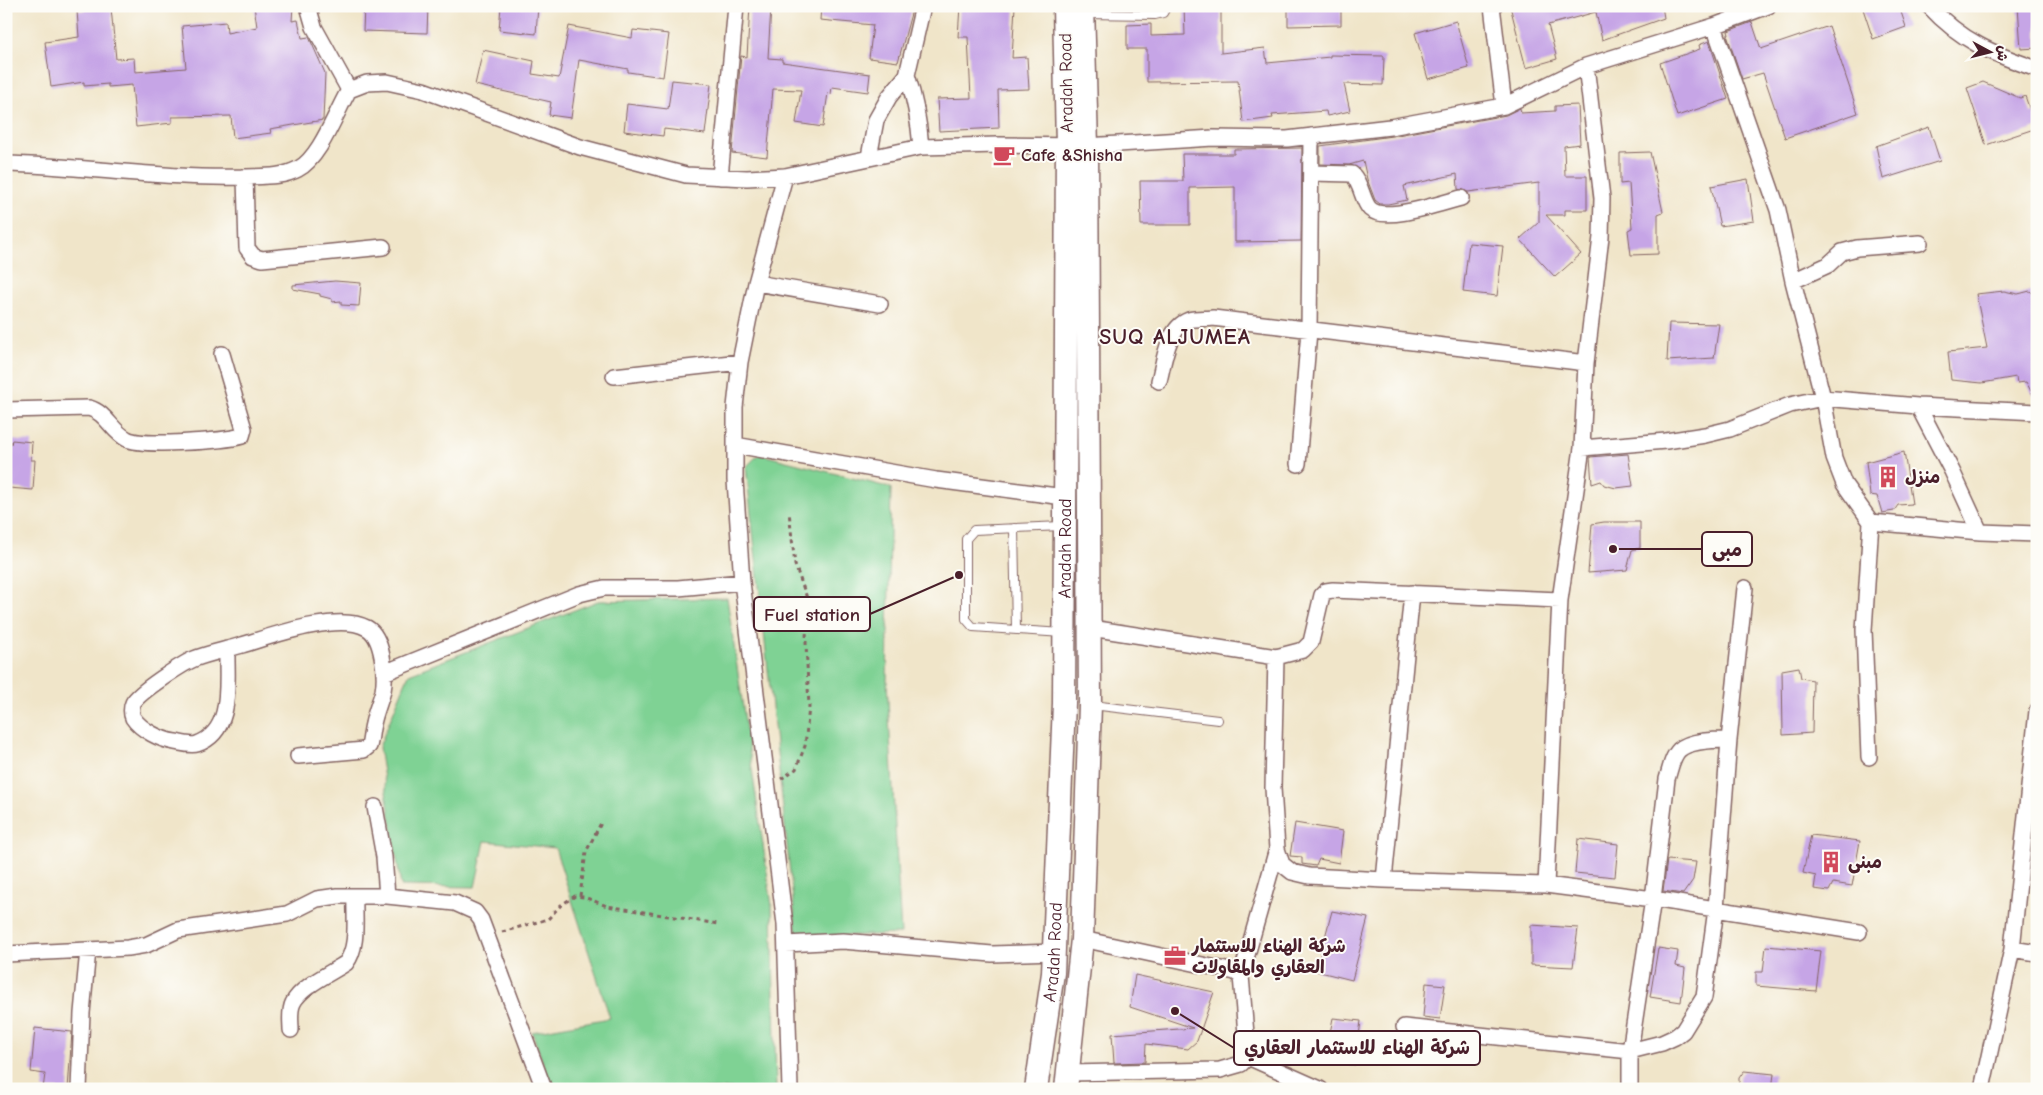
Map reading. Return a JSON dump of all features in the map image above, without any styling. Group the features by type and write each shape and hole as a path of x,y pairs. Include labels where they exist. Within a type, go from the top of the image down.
{"main road":[{"name":"Aradah Road","path":"1067,1081 1082,939 1091,628 1077,146 1077,9"},
{"name":"Aradah Road","path":"1036,1089 1053,973 1054,952 1064,703 1064,497 1077,146"}],"street":[{"path":"308,6 314,28 349,90"},
{"path":"720,177 736,6"},
{"path":"869,157 876,120 889,97 907,75 923,6"},
{"path":"1492,6 1504,106"},
{"path":"6,164 200,178 276,176 298,170 308,162 319,148 349,90 367,83 387,82 422,90 580,148 686,175 720,177 785,176 920,147 998,145 1077,146 1213,138 1287,139 1390,127 1504,106 1586,66 1714,26 1768,6"},
{"path":"1929,6 1946,25 1982,48 2037,69"},
{"path":"1714,26 1778,210 1792,281 1823,398 1834,458 1844,484 1871,522 1864,630 1868,757"},
{"path":"1546,885 1560,600 1582,448 1586,363 1601,237 1602,198 1586,66"},
{"path":"907,75 916,103 920,147"},
{"path":"1298,464 1309,330 1311,136"},
{"path":"1311,172 1352,174 1358,180 1369,208 1379,214 1392,214 1461,198"},
{"path":"785,176 756,282 740,362 735,407 735,480 742,582 785,924 790,1089"},
{"path":"245,177 247,248 253,256 262,259 383,247"},
{"path":"1792,281 1828,265 1842,252 1857,248 1920,243"},
{"path":"756,282 880,304"},
{"path":"1159,381 1170,340 1177,328 1189,320 1213,318 1586,363"},
{"path":"6,410 89,408 97,410 104,415 126,439 136,442 155,443 242,436 244,429 222,354"},
{"path":"614,376 740,362"},
{"path":"1582,448 1666,441 1705,435 1730,428 1790,405 1823,398 1918,406 2037,412"},
{"path":"1918,406 1952,471 1980,532"},
{"path":"735,445 936,480 1064,497"},
{"path":"1871,522 1980,532 2037,534"},
{"path":"384,673 579,594 604,588 678,588 742,582"},
{"path":"1404,1027 1630,1051 1662,1043 1683,1031 1704,997 1716,909 1729,740 1745,588"},
{"path":"1091,628 1276,657 1303,650 1310,642 1322,595 1326,591 1560,600"},
{"path":"1384,880 1412,594"},
{"path":"227,649 226,703 223,719 218,728 204,740 196,745 169,741 145,730 134,719 132,714 133,703 142,694 175,670 194,659 227,649 302,627 334,623 355,624 366,628 378,639 384,673 383,691 367,749 298,756"},
{"path":"1276,657 1273,788 1277,849 1282,864 1292,872 1309,876 1384,880 1546,885 1653,899 1859,932"},
{"path":"1982,1089 2012,949 2034,760 2037,711"},
{"path":"1630,1089 1630,1051 1653,899 1667,779 1673,760 1679,750 1709,739 1729,740"},
{"path":"375,807 384,857 387,896"},
{"path":"1067,1081 1220,1070 1241,1064 1248,1057 1241,976 1277,849"},
{"path":"6,954 128,948 146,944 178,930 287,914 317,899 338,896 387,896 455,903 475,912 481,920 544,1089"},
{"path":"291,1030 290,1015 293,1003 302,991 346,963 351,957 355,896"},
{"path":"1082,939 1235,972 1241,976"},
{"path":"786,944 843,941 992,954 1054,952"},
{"path":"2012,949 2037,953"},
{"path":"79,1089 82,1013 88,950"},
{"path":"1248,1057 1320,1089"}],"lane":[{"path":"1077,9 1154,15 1163,13 1167,6"},
{"path":"1064,525 974,530 966,538 966,619 973,627 1064,633"},
{"path":"1014,528 1016,630"},
{"path":"1090,705 1218,720"}],"path":[{"path":"768,788 796,769 804,746 809,707 806,643 808,598 795,565 789,512"},
{"path":"580,896 584,859 601,824"},
{"path":"487,936 548,919 567,900 580,896 607,906 718,924"}],"green space":[{"path":"759,454 891,488 887,682 901,934 797,937 746,467"},
{"path":"727,598 772,906 776,1089 552,1089 532,1032 610,1018 555,848 485,841 475,887 401,886 379,747 409,674 598,601"}],"building":[{"path":"254,6 293,6 292,21 298,20 302,38 309,37 325,73 323,120 270,129 271,133 233,138 231,116 172,117 172,123 136,127 132,85 84,86 84,82 51,87 45,42 79,37 77,11 111,8 116,59 134,58 135,72 186,68 182,26 226,22 227,33 257,27"},
{"path":"364,6 428,6 427,33 363,31"},
{"path":"501,6 538,6 536,34 499,30"},
{"path":"750,6 771,6 768,58 782,59 782,62 870,74 868,92 832,87 831,94 828,93 823,127 796,123 801,90 773,89 767,157 732,153 741,56 747,57"},
{"path":"821,6 913,6 898,62 869,58 873,25 820,20"},
{"path":"960,6 1015,6 1012,58 1027,57 1029,89 998,90 999,128 939,131 937,99 971,98 968,37 958,37"},
{"path":"1184,6 1221,6 1221,53 1265,48 1267,63 1330,57 1330,55 1384,56 1383,85 1344,84 1350,111 1327,116 1326,111 1272,115 1273,118 1243,122 1238,81 1147,82 1147,49 1127,49 1127,25 1151,24 1151,36 1185,35"},
{"path":"1288,6 1341,6 1341,25 1288,26"},
{"path":"1510,6 1662,6 1664,18 1602,40 1596,12 1548,25 1557,59 1526,68"},
{"path":"1862,6 1899,6 1906,27 1873,39"},
{"path":"2018,6 2032,6 2032,10 2037,10 2037,48 2021,49"},
{"path":"1456,21 1469,68 1428,79 1415,33"},
{"path":"1752,22 1761,49 1829,26 1858,113 1785,138 1763,73 1742,79 1727,35 1729,35 1728,31"},
{"path":"569,26 632,38 633,30 669,34 663,77 628,72 628,69 579,60 571,118 549,115 551,102 475,85 483,50 534,61 532,74 559,78"},
{"path":"1709,41 1728,99 1677,116 1660,63 1700,49 1699,45"},
{"path":"672,80 711,84 705,134 664,129 663,136 624,131 627,104 668,109"},
{"path":"1983,82 2020,98 2025,96 2031,113 2037,111 2037,128 1986,145 1967,88"},
{"path":"1578,105 1580,144 1564,146 1565,176 1587,176 1587,210 1565,210 1565,215 1546,215 1581,254 1555,277 1520,239 1539,222 1539,183 1468,192 1458,189 1457,174 1404,186 1407,200 1380,204 1375,200 1363,161 1349,165 1320,164 1320,146 1392,136 1506,115 1520,108 1521,113 1555,111 1555,106"},
{"path":"1929,127 1940,161 1883,179 1876,146"},
{"path":"1302,148 1301,241 1235,242 1235,187 1190,188 1190,225 1141,225 1140,181 1183,181 1182,154 1234,154 1234,149"},
{"path":"1650,152 1663,212 1658,214 1658,254 1631,255 1628,230 1632,228 1629,183 1620,184 1620,153"},
{"path":"1748,179 1754,221 1720,226 1711,186"},
{"path":"1469,243 1503,246 1497,296 1463,292"},
{"path":"335,281 361,283 359,306 341,305 341,301 332,302 332,299 320,296 320,294 293,289 293,285"},
{"path":"2004,291 2018,294 2030,291 2035,295 2037,304 2037,402 2026,382 2017,383 2016,377 1982,383 1951,380 1948,352 1987,348 1976,294"},
{"path":"1669,323 1719,324 1714,358 1667,361"},
{"path":"12,440 32,442 31,460 35,460 33,490 9,488 9,484 6,484 6,443 11,444"},
{"name":"منزل","path":"1904,452 1912,504 1898,505 1894,511 1882,513 1877,496 1870,495 1866,462"},
{"path":"1628,454 1633,486 1616,488 1604,485 1601,481 1592,484 1590,457"},
{"path":"1640,522 1640,548 1632,550 1627,570 1588,573 1592,524"},
{"path":"1799,667 1801,678 1813,680 1812,733 1783,735 1782,670"},
{"path":"1295,823 1343,831 1339,863 1319,859 1316,866 1302,864 1302,857 1290,856"},
{"name":"مبنى","path":"1811,835 1860,841 1852,886 1833,883 1829,891 1814,889 1816,876 1803,873"},
{"path":"1578,839 1618,844 1615,877 1575,873"},
{"path":"1667,860 1696,862 1693,880 1683,894 1663,891"},
{"path":"1332,911 1368,918 1352,980 1316,971"},
{"path":"1531,925 1578,928 1573,967 1531,965"},
{"path":"1766,946 1821,951 1816,991 1756,986 1756,972 1763,972"},
{"path":"1658,948 1678,951 1676,966 1685,968 1681,1002 1650,997"},
{"path":"1135,975 1214,992 1197,1041 1188,1049 1146,1044 1145,1062 1114,1063 1112,1034 1193,1028 1130,1007"},
{"path":"1426,983 1445,985 1440,1019 1423,1017"},
{"path":"1333,1018 1361,1021 1355,1065 1324,1063"},
{"path":"35,1028 72,1032 68,1089 43,1089 45,1074 31,1072"},
{"path":"1744,1071 1774,1074 1772,1089 1739,1089 1739,1078"}],"place":[{"name":"Cafe &Shisha","path":"1004,155"},
{"name":"منزل","path":"1888,477"},
{"name":"مبى","path":"1613,549"},
{"name":"Fuel station","path":"959,575"},
{"name":"مبنى","path":"1831,862"},
{"name":"شركة الهناء للاستثمار العقاري والمقاولات","path":"1175,956"},
{"name":"شركة الهناء للاستثمار العقاري","path":"1175,1011"}],"district":[{"name":"SUQ ALJUMEA","path":"1175,336"}]}
